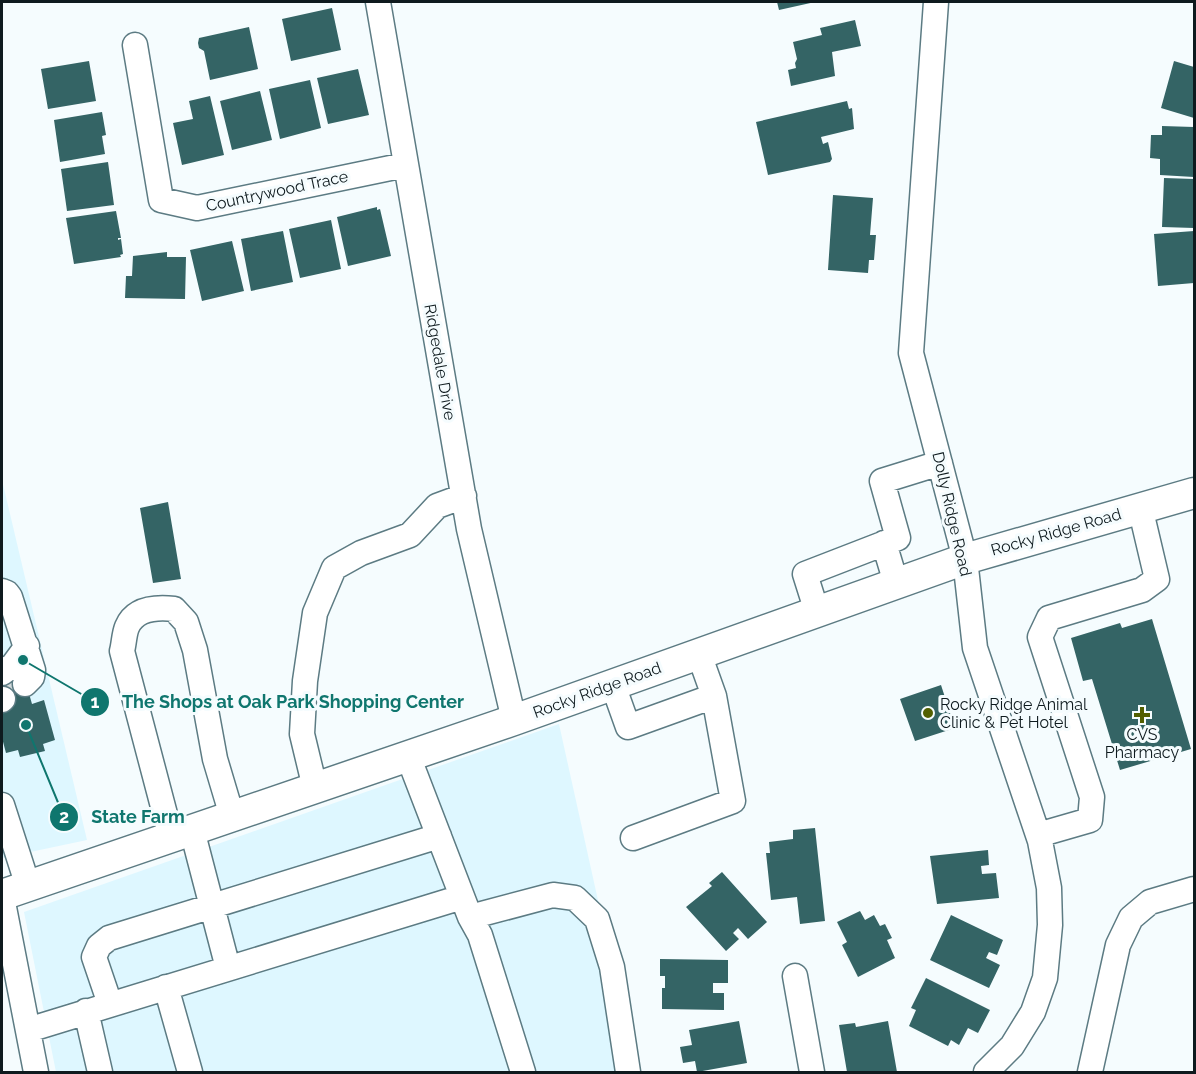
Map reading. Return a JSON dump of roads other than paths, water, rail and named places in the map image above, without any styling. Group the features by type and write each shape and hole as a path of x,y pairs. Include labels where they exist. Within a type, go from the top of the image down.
{"main road":[{"name":"Rocky Ridge Road","path":"10,893 514,720 966,559 1194,493"}],"street":[{"name":"Ridgedale Drive","path":"378,2 469,529 514,720"},
{"name":"Dolly Ridge Road","path":"936,2 911,353 966,559 975,648 1038,835 1049,888 1050,925 1045,978 1033,1012 1012,1046 986,1072"},
{"name":"Countrywood Trace","path":"135,45 162,200 197,208 405,165"},
{"path":"817,612 805,574 898,537 882,481 940,463"},
{"path":"315,788 302,734 305,681 315,613 334,568 361,553 410,535 438,506 464,496"},
{"path":"1038,835 1090,820 1092,797 1040,637 1049,618 1142,590 1157,579 1140,507"},
{"path":"884,543 896,584"},
{"path":"2,591 10,597 33,670 32,677 15,678"},
{"path":"228,968 211,907 182,834 122,651 127,626 140,612 157,607 174,609 186,622 195,650 215,759 232,816"},
{"path":"633,838 733,801 714,696 699,654"},
{"path":"613,685 628,727 714,696"},
{"path":"408,756 466,907 480,935 523,1072"},
{"path":"2,805 10,893 28,1030 36,1072"},
{"path":"110,1004 94,957 99,946 109,938 439,836"},
{"path":"1090,1072 1118,945 1131,918 1150,902 1194,889"},
{"path":"28,1030 228,968 466,907 553,895 575,898 597,919 612,967 628,1072"},
{"path":"795,976 812,1072"},
{"path":"166,987 190,1072"},
{"path":"86,1011 100,1072"}],"tunnel":[{"path":"2,687 18,676"}],"place":[{"name":"The Shops at Oak Park Shopping Center","path":"23,660"},
{"name":"Rocky Ridge Animal Clinic & Pet Hotel","path":"928,713"},
{"name":"CVS Pharmacy","path":"1142,715"},
{"name":"State Farm","path":"26,725"}]}
